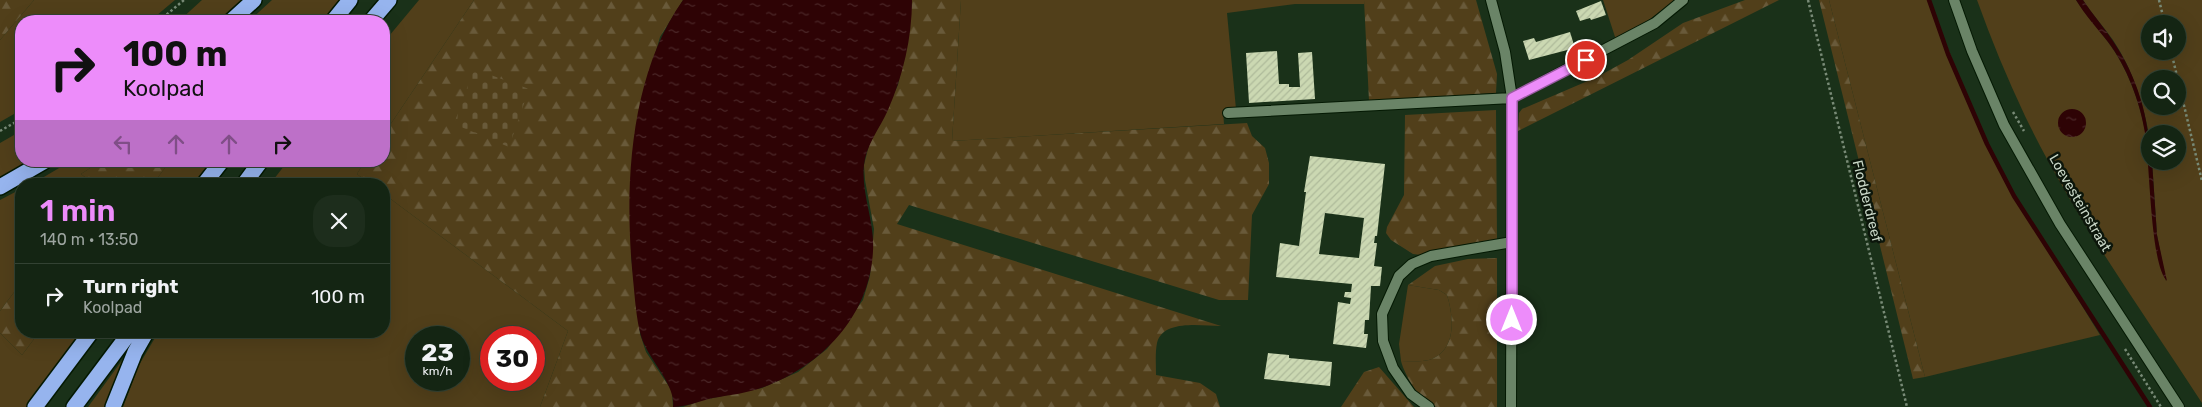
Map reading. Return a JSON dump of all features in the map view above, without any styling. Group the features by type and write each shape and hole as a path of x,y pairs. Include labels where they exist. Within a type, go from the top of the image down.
{"highway":[{"path":"238,15 254,0"},
{"path":"338,15 350,0"},
{"path":"376,15 388,0"},
{"path":"16,178 35,167"},
{"path":"209,178 217,167"},
{"path":"248,178 257,167"},
{"path":"0,187 15,178"},
{"path":"35,407 87,338"},
{"path":"74,407 126,338"},
{"path":"113,407 135,352 143,338"}],"street":[{"path":"1491,0 1505,52 1512,98 1511,407"},
{"path":"1228,113 1512,98 1655,24 1683,0"},
{"name":"Loevesteinstraat","path":"1954,0 1972,51 2004,125 2060,224 2179,407"},
{"path":"1430,407 1411,394 1393,368 1383,341 1382,314 1399,276 1412,264 1432,256 1512,242"}],"path":[{"path":"166,15 184,0"},
{"name":"Flodderdreef","path":"1808,0 1907,407"},
{"path":"2159,0 2163,15"},
{"path":"2173,60 2202,180"},
{"path":"2012,110 2025,134"},
{"path":"0,131 15,122"}],"green space":[{"path":"0,0 34,0 21,15 15,15 15,22 0,40"},
{"path":"34,0 175,0 157,15 21,15"},
{"path":"202,0 246,0 230,15 186,15"},
{"path":"272,0 339,0 328,15 256,15"},
{"path":"419,0 474,0 390,125 390,35"},
{"path":"474,0 683,0 660,37 641,103 631,256 640,334 646,352 672,391 673,407 540,407 568,331 390,198 390,178 362,178 357,174 361,167 390,167 390,125"},
{"path":"912,0 961,0 952,141 1247,123 1252,136 1265,148 1269,163 1269,184 1252,215 1248,300 1219,300 909,205 897,224 1221,326 1194,325 1167,330 1161,335 1156,351 1156,375 1200,383 1216,394 1220,407 683,407 703,400 762,388 798,372 827,349 863,300 870,276 874,229 864,165 869,145 898,85 909,34"},
{"path":"961,0 1364,0 1364,4 1295,4 1227,13 1236,109 1223,110 1224,124 952,141"},
{"path":"1364,0 1476,0 1497,74 1496,93 1369,101"},
{"path":"1603,0 1676,0 1617,43"},
{"path":"1745,0 1779,0 1518,131 1519,113 1522,109 1597,77 1628,60 1683,23"},
{"path":"1819,0 1829,0 1925,377 1913,379"},
{"path":"1829,0 1929,0 1978,125 2025,214 2100,335 1925,377"},
{"path":"1977,0 2076,0 2115,52 2136,96 2144,125 2141,125 2141,170 2150,170 2156,244 2166,281 2157,235 2153,170 2186,170 2186,125 2147,125 2144,115 2186,115 2186,70 2141,70 2141,101 2120,51 2083,0 2202,0 2202,403 2086,226 2044,153 2006,73"},
{"path":"15,22 15,113 0,122 0,40"},
{"path":"474,69 529,89 509,147 454,124"},
{"path":"1496,110 1497,242 1466,244 1421,255 1413,254 1391,240 1386,233 1387,227 1404,195 1405,115"},
{"path":"15,134 15,167 22,167 0,179 0,143"},
{"path":"61,167 92,167 81,174 86,178 42,178"},
{"path":"92,167 166,167 157,178 86,178 81,174"},
{"path":"166,167 210,167 201,178 157,178"},
{"path":"283,167 361,167 357,174 362,178 275,178"},
{"path":"15,192 15,291 0,311 0,200"},
{"path":"390,198 568,331 540,407 123,407 139,365 155,338 390,338"},
{"path":"1497,258 1497,407 1437,407 1431,405 1414,388 1401,361 1429,360 1438,356 1445,349 1449,341 1452,323 1451,313 1447,295 1439,290 1408,285 1435,266 1468,259"},
{"path":"1408,285 1439,290 1447,295 1452,323 1449,341 1445,349 1438,356 1429,360 1401,361 1399,344"},
{"path":"15,291 15,338 35,338 22,355 0,333 0,311"},
{"path":"0,333 22,355 35,338 82,338 30,407 0,407"},
{"path":"139,338 114,387 106,407 88,407"},
{"path":"1379,367 1414,407 1341,407 1364,372"}],"water":[{"path":"683,0 912,0 912,14 908,43 898,84 865,158 864,187 872,229 873,251 870,274 863,296 853,316 840,335 824,351 786,377 752,391 673,407 673,398 670,390 649,354 639,329 630,244 629,208 634,134 641,98 651,63 665,30"},
{"path":"2076,0 2083,0 2121,54 2135,83 2141,101 2141,114 2121,62"},
{"path":"2072,109 2082,113 2086,123 2082,133 2072,137 2062,133 2058,123 2062,113"},
{"path":"2141,115 2145,115 2147,125 2143,125"},
{"path":"2149,170 2153,170 2157,235 2167,281 2161,271 2157,255"}],"building":[{"path":"1601,1 1606,15 1580,21 1576,11"},
{"path":"1570,32 1575,48 1529,60 1523,41 1534,38 1536,42"},
{"path":"1277,51 1279,84 1289,84 1289,87 1300,87 1298,53 1312,52 1315,99 1249,103 1246,53"},
{"path":"1310,156 1385,164 1377,236 1375,236 1374,243 1377,243 1374,266 1382,267 1380,286 1371,286 1369,320 1365,320 1364,334 1368,334 1366,348 1333,344 1338,302 1350,304 1351,298 1344,297 1345,292 1351,292 1352,284 1276,277 1280,243 1299,246 1306,192 1304,192","holes":["1325,213 1364,218 1359,258 1319,254"]},
{"path":"1268,353 1289,355 1289,358 1332,362 1330,386 1264,379"}],"waterway":[{"path":"1929,0 1948,54 1987,144 2014,196 2150,407"}],"route":[{"path":"1512,320 1512,98 1586,60"}]}
